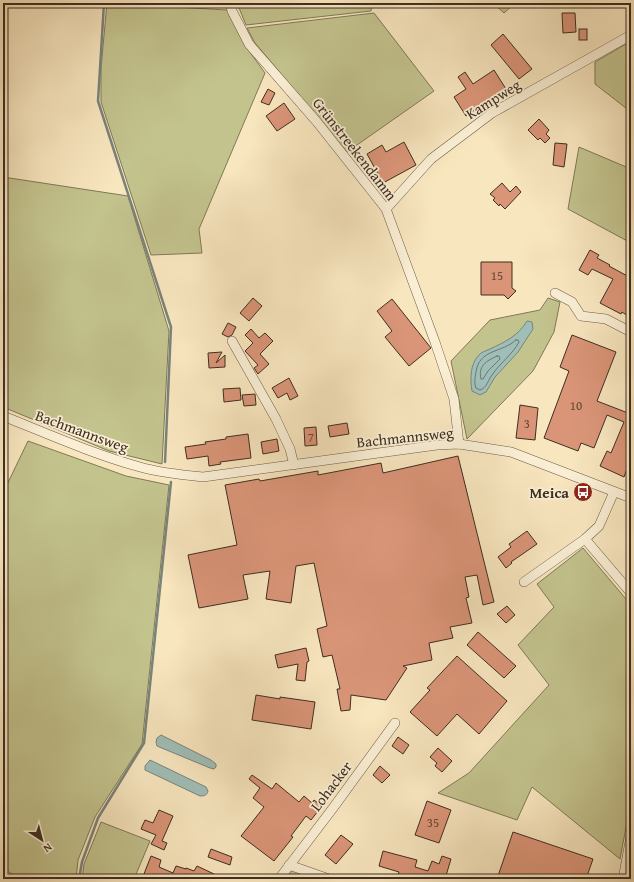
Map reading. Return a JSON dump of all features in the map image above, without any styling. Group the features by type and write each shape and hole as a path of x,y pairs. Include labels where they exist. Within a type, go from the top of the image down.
{"street":[{"name":"Grünstreekendamm","path":"230,3 232,11 249,44 317,122 386,209 436,342 454,399 459,444"},
{"name":"Kampweg","path":"386,209 431,159 492,113 631,35"},
{"path":"555,293 572,302 582,316 606,319 631,332"},
{"path":"232,341 276,419 290,449 294,465"},
{"name":"Bachmannsweg","path":"3,416 108,457 166,473 203,477 437,445 459,444 511,452 631,498"},
{"path":"524,582 585,539 599,526 614,492"},
{"path":"585,539 631,593"},
{"name":"Lohacker","path":"279,879 395,723"},
{"path":"623,879 631,836"},
{"path":"289,865 329,879"}],"green space":[{"path":"107,3 227,10 244,44 265,73 199,229 202,253 151,255 101,102 101,68"},
{"path":"237,3 372,3 371,11 246,25"},
{"path":"493,3 515,3 504,13"},
{"path":"374,13 434,91 347,152 255,43 247,28"},
{"path":"631,41 631,112 595,84 595,62"},
{"path":"579,147 631,169 631,243 568,209"},
{"path":"3,177 128,196 169,331 162,464 109,451 3,407"},
{"path":"548,298 560,302 554,332 533,371 467,439 451,361 490,320 540,310"},
{"path":"28,441 126,476 169,485 142,744 95,817 78,860 76,879 22,879 3,869 3,493"},
{"path":"583,548 631,605 631,801 620,859 532,787 517,820 438,793 469,773 549,685 518,645 554,607 537,584"},
{"path":"101,822 150,841 134,879 82,879 84,864"},
{"path":"291,869 319,879 285,879"}],"water":[{"path":"527,321 532,322 533,329 518,352 495,377 486,392 480,395 472,391 471,372 476,359 481,353 511,338 520,331"},
{"path":"161,735 211,760 216,764 216,767 214,769 210,768 157,746 157,738"},
{"path":"150,760 206,787 208,791 207,793 200,796 145,770 145,766"}],"building":[{"path":"562,13 575,13 576,32 563,33"},
{"path":"579,29 587,29 587,40 579,40"},
{"path":"503,34 532,69 519,79 491,45"},
{"path":"494,70 506,89 466,116 454,97 466,89 458,77 465,72 473,84"},
{"path":"268,89 275,93 269,105 261,102"},
{"path":"284,103 295,119 277,131 266,116"},
{"path":"539,119 549,130 546,134 550,138 545,143 540,138 538,140 528,130"},
{"path":"404,142 416,165 383,183 367,154 382,145 386,152"},
{"path":"555,143 567,144 564,167 553,165"},
{"path":"502,183 510,192 516,186 521,192 505,209 493,200 495,198 490,194"},
{"path":"590,250 599,255 597,258 631,278 631,318 622,312 621,314 600,303 613,279 592,269 588,275 579,270"},
{"path":"481,262 512,262 512,288 516,291 508,299 504,295 481,295"},
{"path":"253,298 262,306 249,321 240,313"},
{"path":"392,299 431,348 409,366 385,337 392,331 377,311"},
{"path":"228,323 236,327 232,335 228,337 222,334"},
{"path":"251,329 259,338 265,333 273,341 260,354 269,364 258,374 254,368 258,365 245,351 253,343 245,335"},
{"path":"572,335 616,352 597,401 628,413 631,407 631,458 624,477 600,466 607,451 611,453 624,422 607,415 594,448 581,443 578,451 544,438 569,371 560,367"},
{"path":"222,352 216,363 225,355 225,367 209,368 208,353"},
{"path":"289,378 298,396 290,400 287,393 278,398 272,388"},
{"path":"240,388 241,400 224,402 223,389"},
{"path":"255,394 256,405 244,406 242,395"},
{"path":"520,405 538,408 535,440 516,438"},
{"path":"347,423 349,434 330,437 328,426"},
{"path":"316,427 317,445 305,446 304,428"},
{"path":"248,434 251,458 220,462 221,464 209,466 208,456 187,459 185,447 206,444 205,442 226,439 226,437"},
{"path":"277,439 279,451 263,454 261,442"},
{"path":"458,456 494,602 483,605 477,575 465,577 469,597 466,598 472,623 450,627 453,638 429,643 432,660 403,666 407,668 386,700 351,695 350,710 341,711 337,689 340,689 332,655 323,657 317,629 327,626 314,563 296,566 291,603 266,599 270,571 243,575 248,599 199,608 188,555 237,545 225,485 259,479 260,481 318,471 318,475 381,463 383,473"},
{"path":"527,531 537,544 511,562 512,563 506,568 498,557 511,547 509,544"},
{"path":"507,606 515,615 506,623 497,614"},
{"path":"478,632 516,666 504,678 467,645"},
{"path":"306,648 309,661 307,662 305,681 296,680 298,664 278,668 275,655"},
{"path":"457,656 507,701 479,734 457,714 437,736 410,712 430,690 427,688"},
{"path":"256,695 315,702 311,729 252,720"},
{"path":"398,737 409,745 403,754 392,746"},
{"path":"438,748 452,761 442,772 435,766 437,763 430,757"},
{"path":"380,766 390,775 382,783 373,775"},
{"path":"252,775 272,789 276,783 299,802 304,796 312,803 314,800 322,806 311,820 306,816 291,836 293,837 274,861 241,836 264,807 253,798 260,788 249,779"},
{"path":"427,801 451,810 439,843 415,835"},
{"path":"159,810 173,816 162,841 167,843 164,850 151,844 156,835 141,829 145,820 153,823"},
{"path":"513,832 593,859 586,879 497,879"},
{"path":"341,835 353,844 336,864 325,855"},
{"path":"211,849 232,857 230,865 208,857"},
{"path":"383,851 417,860 415,867 428,871 432,861 439,864 442,856 451,859 445,879 397,879 399,872 379,866"},
{"path":"151,856 161,860 159,867 173,873 176,866 194,871 197,866 214,874 212,879 195,879 185,874 183,877 187,879 142,879"}],"waterway":[{"path":"104,3 98,101 171,327 165,462"},
{"path":"79,879 82,862 98,818 144,743 171,482"}],"place":[{"name":"Meica","path":"583,492"}]}
